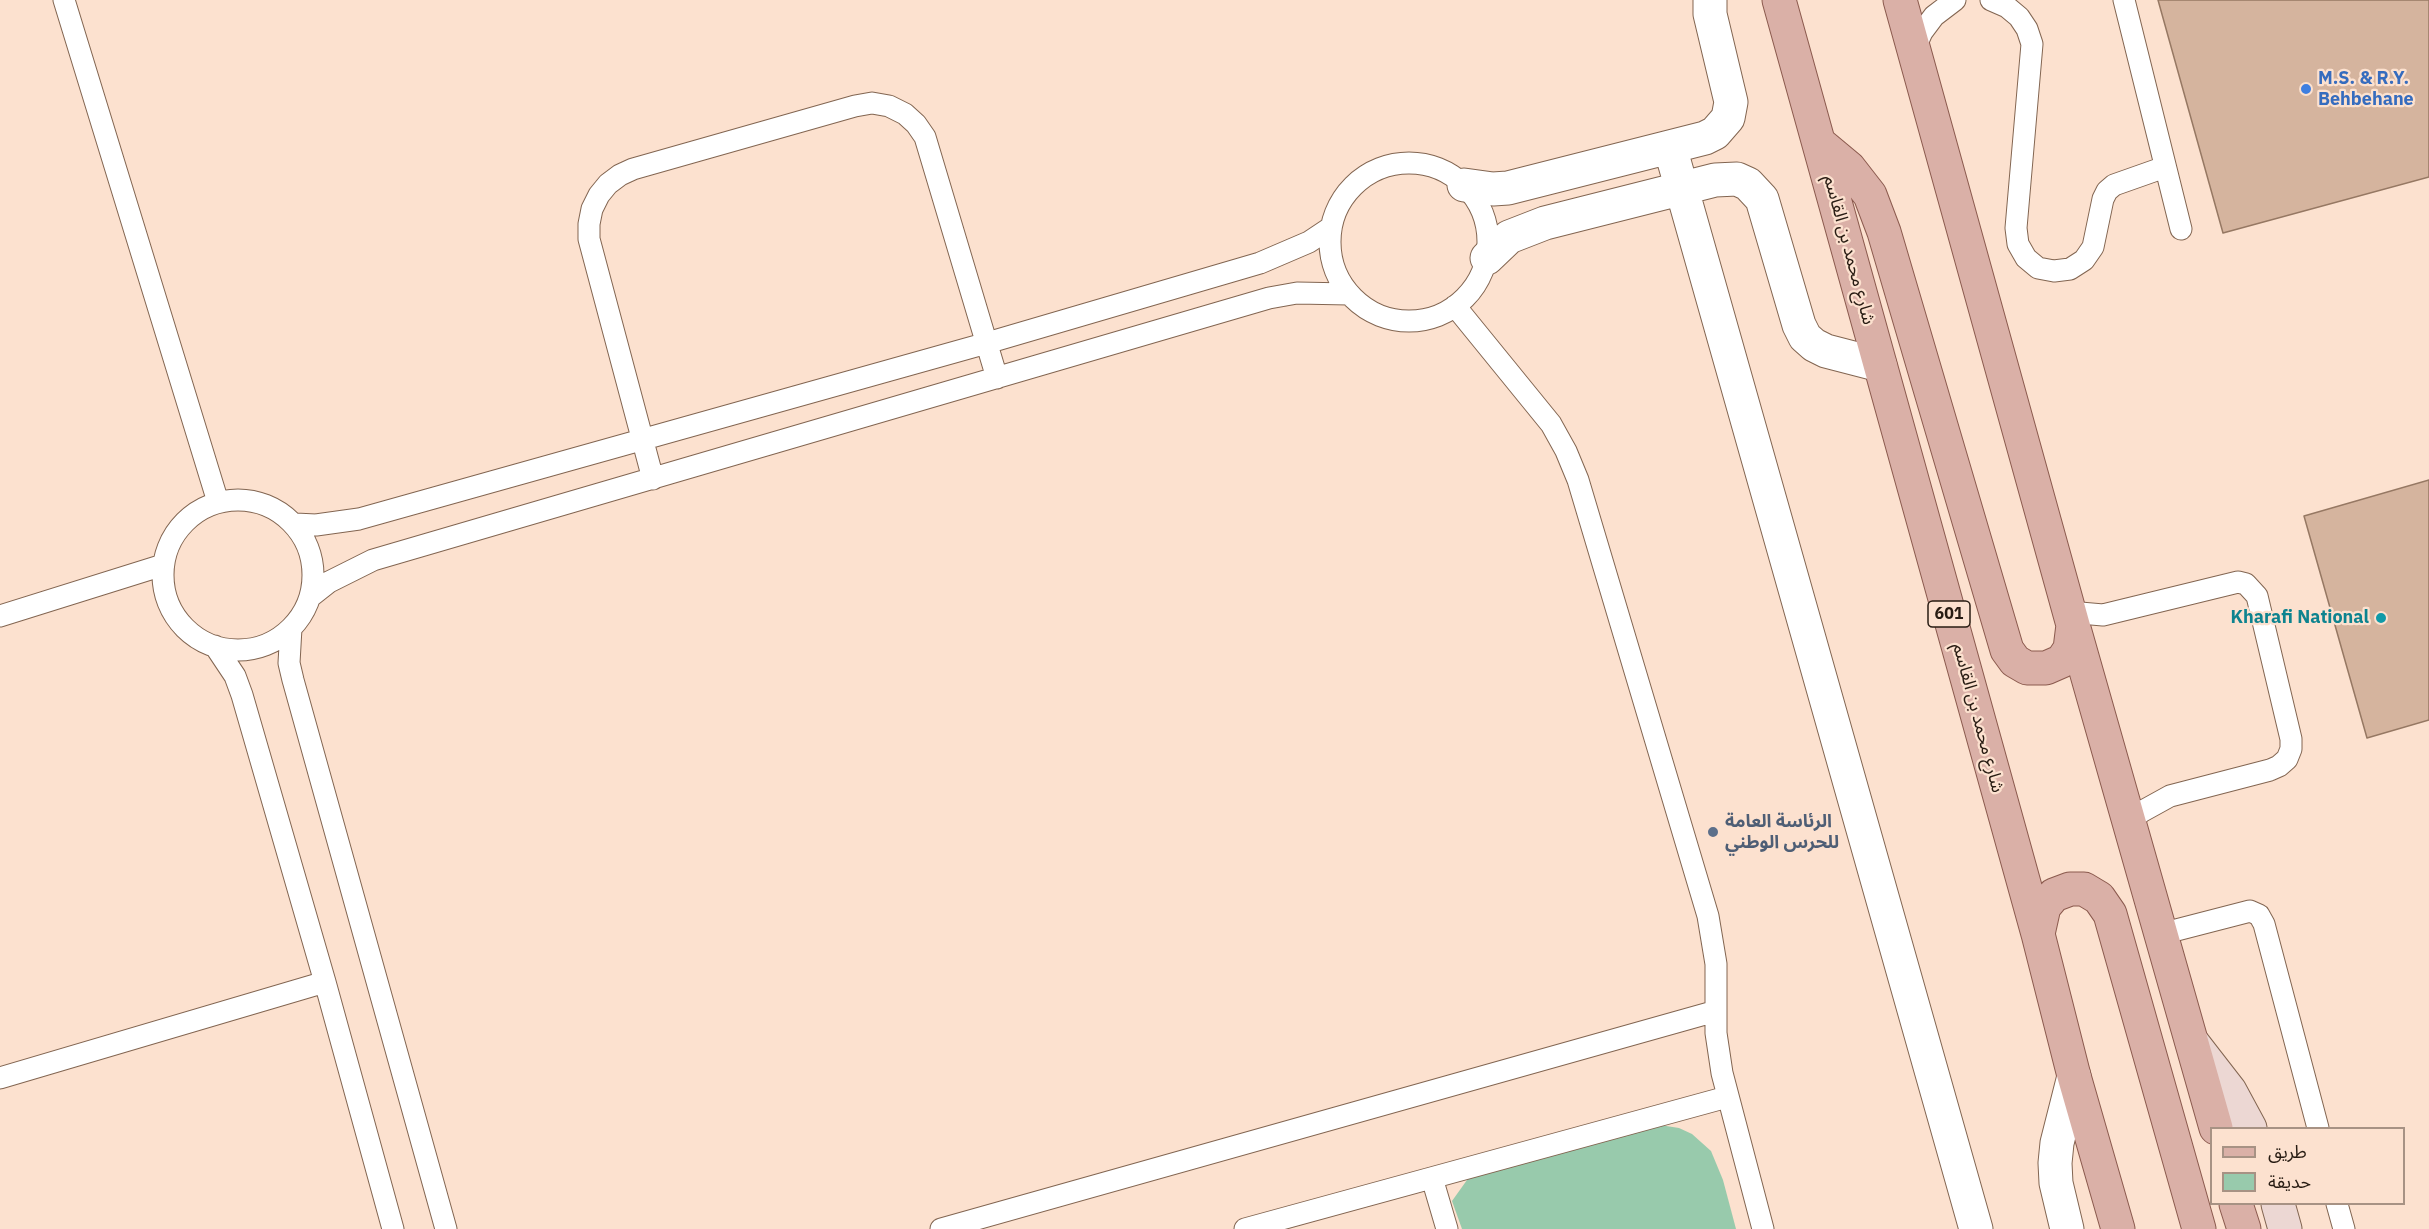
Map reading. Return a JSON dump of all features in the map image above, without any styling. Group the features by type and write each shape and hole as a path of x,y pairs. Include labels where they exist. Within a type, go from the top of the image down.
{"main road":[{"name":"شارع محمد بن القاسم","path":"1779,0 2118,1229"},
{"path":"1900,0 2071,619 2216,1127"},
{"path":"1819,143 1849,168 1870,195 1884,232 2007,650 2015,661 2027,668 2046,668 2062,661 2070,649 2071,619"},
{"path":"2038,934 2044,907 2054,895 2070,889 2084,889 2099,897 2110,914 2199,1229"},
{"path":"2237,1205 2244,1229"}],"street":[{"path":"1464,185 1479,188 1508,188 1670,147 1715,133 1724,126 1731,110 1731,102 1710,14 1710,0"},
{"path":"1670,147 1976,1229"},
{"path":"1487,258 1509,237 1523,231 1726,178 1737,179 1756,190 1762,199 1799,326 1805,337 1826,351 1880,365"},
{"path":"2192,1042 2230,1091 2249,1127"},
{"path":"2067,1229 2056,1183 2055,1163 2057,1143 2074,1076"},
{"path":"2278,1205 2285,1229"}],"lane":[{"path":"64,0 218,502"},
{"path":"1914,50 1922,32 1934,16 1955,0"},
{"path":"1991,0 2007,7 2019,17 2032,44 2016,228 2018,244 2026,258 2038,268 2054,272 2070,269 2084,260 2093,247 2103,199 2107,191 2114,185 2165,167"},
{"path":"2124,0 2181,229"},
{"path":"653,479 589,239 592,209 599,195 608,184 633,169 855,106 872,104 889,106 905,114 925,136 996,378"},
{"path":"1413,163 1431,166 1449,174 1464,185 1482,212 1488,242 1487,258 1480,276 1455,306 1429,318 1399,320 1380,316 1363,307 1348,294 1332,262 1330,228 1336,210 1359,180 1375,170 1413,163"},
{"path":"295,524 316,525 359,519 987,343 1260,263 1309,242 1330,228"},
{"path":"310,597 343,573 373,560 1269,298 1305,292 1348,294"},
{"path":"1455,306 1551,424 1578,480 1708,916 1716,964 1718,1053 1727,1097 1763,1229"},
{"path":"239,499 260,502 279,511 295,524 306,540 312,559 314,578 303,614 291,628 274,641 235,650 215,646 196,637 180,623 169,606 163,586 163,565 169,544 181,525 198,511 218,502 239,499"},
{"path":"0,616 163,565"},
{"path":"2071,619 2103,615 2238,582 2246,584 2257,596 2291,739 2291,749 2287,759 2270,770 2170,796 2141,812 2129,823"},
{"path":"291,628 289,663 293,680 446,1229"},
{"path":"215,646 235,676 242,694 326,982 393,1229"},
{"path":"2161,934 2250,911 2259,915 2264,924 2318,1127"},
{"path":"0,1078 326,982"},
{"path":"942,1229 1716,1011"},
{"path":"1245,1229 1727,1097"},
{"path":"1432,1178 1447,1229"},
{"path":"2338,1205 2344,1229"}],"green space":[{"path":"1660,1125 1679,1128 1692,1134 1711,1151 1723,1180 1736,1229 1462,1229 1452,1201 1472,1173"}],"building":[{"name":"M.S. & R.Y. Behbehane","path":"2158,0 2429,0 2429,177 2223,233"},
{"name":"Kharafi National","path":"2429,480 2429,720 2367,738 2304,516"}],"place":[{"name":"M.S. & R.Y. Behbehane","path":"2306,89"},
{"name":"Kharafi National","path":"2381,618"},
{"name":"الرئاسة العامة للحرس الوطني","path":"1713,832"}]}
